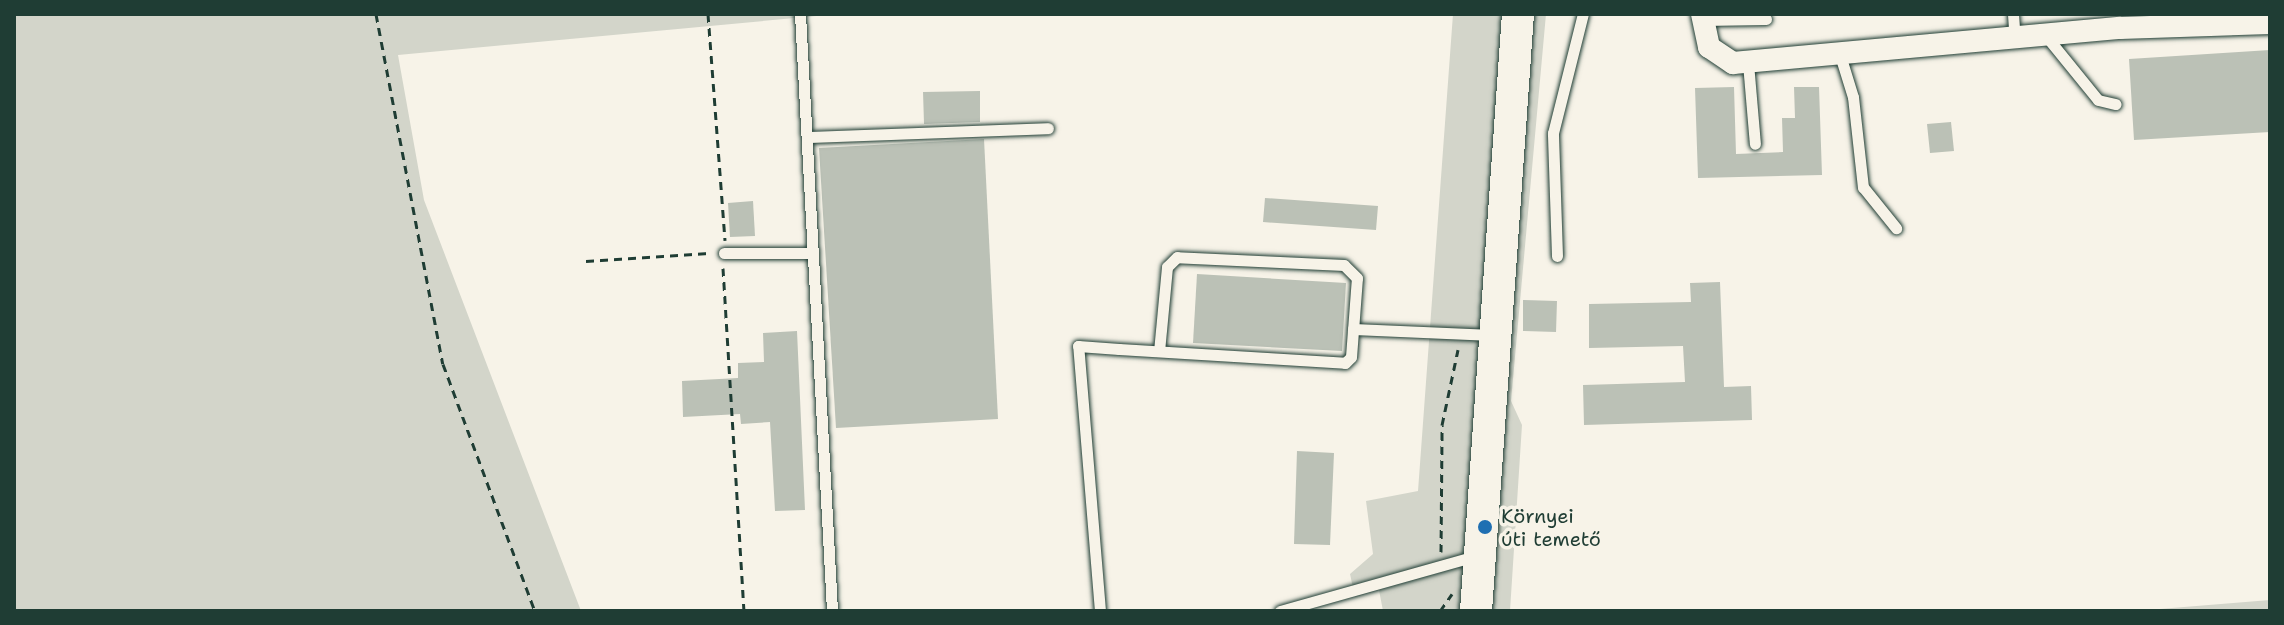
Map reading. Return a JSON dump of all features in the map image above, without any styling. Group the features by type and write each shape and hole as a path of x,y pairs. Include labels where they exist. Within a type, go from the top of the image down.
{"main road":[{"path":"1476,611 1480,555 1482,334 1518,14"}],"street":[{"path":"1702,17 1714,55 1748,63 2046,36 2270,23"}],"lane":[{"path":"800,14 832,611"},
{"path":"1557,256 1553,133 1583,14"},
{"path":"2013,14 2015,40"},
{"path":"1702,17 1766,19"},
{"path":"2046,36 2098,100 2116,104"},
{"path":"1840,55 1853,97 1863,187 1896,228"},
{"path":"1748,63 1755,144"},
{"path":"808,137 1048,128"},
{"path":"724,253 812,253"},
{"path":"1100,611 1078,346 1345,363 1353,329 1353,269 1188,255 1167,267 1159,351"},
{"path":"1353,329 1482,334"},
{"path":"1280,611 1480,555"}],"path":[{"path":"376,14 443,364 535,611"},
{"path":"708,14 744,611"},
{"path":"586,261 724,253"},
{"path":"1441,564 1445,396 1453,359 1482,334"}],"shaded area":[{"path":"14,14 838,14 398,55 424,200 581,611 14,611"},
{"path":"1453,14 1546,14 1511,401 1522,425 1510,611 1383,611 1379,590 1355,597 1350,574 1373,554 1366,501 1418,491"},
{"path":"2270,600 2270,611 2135,611"}],"building":[{"path":"2270,50 2270,132 2134,140 2129,59"},
{"path":"1734,87 1736,154 1783,152 1782,118 1795,118 1794,87 1819,87 1822,175 1698,178 1695,88"},
{"path":"980,91 980,122 924,124 923,92"},
{"path":"1951,122 1954,151 1930,153 1927,124"},
{"path":"984,139 998,419 836,428 819,148"},
{"path":"1265,198 1378,206 1376,230 1263,222"},
{"path":"753,201 755,236 730,237 728,203"},
{"path":"1197,274 1346,283 1342,351 1193,343"},
{"path":"1720,282 1724,387 1751,386 1752,420 1584,425 1583,385 1685,382 1683,346 1589,348 1589,304 1691,302 1690,283"},
{"path":"1523,300 1557,301 1556,332 1523,331"},
{"path":"797,331 805,510 775,511 770,422 741,424 740,414 683,417 682,381 738,378 738,363 764,362 763,333"},
{"path":"1297,451 1334,453 1330,545 1294,544"}],"place":[{"name":"Környei úti temető","path":"1485,527"}]}
